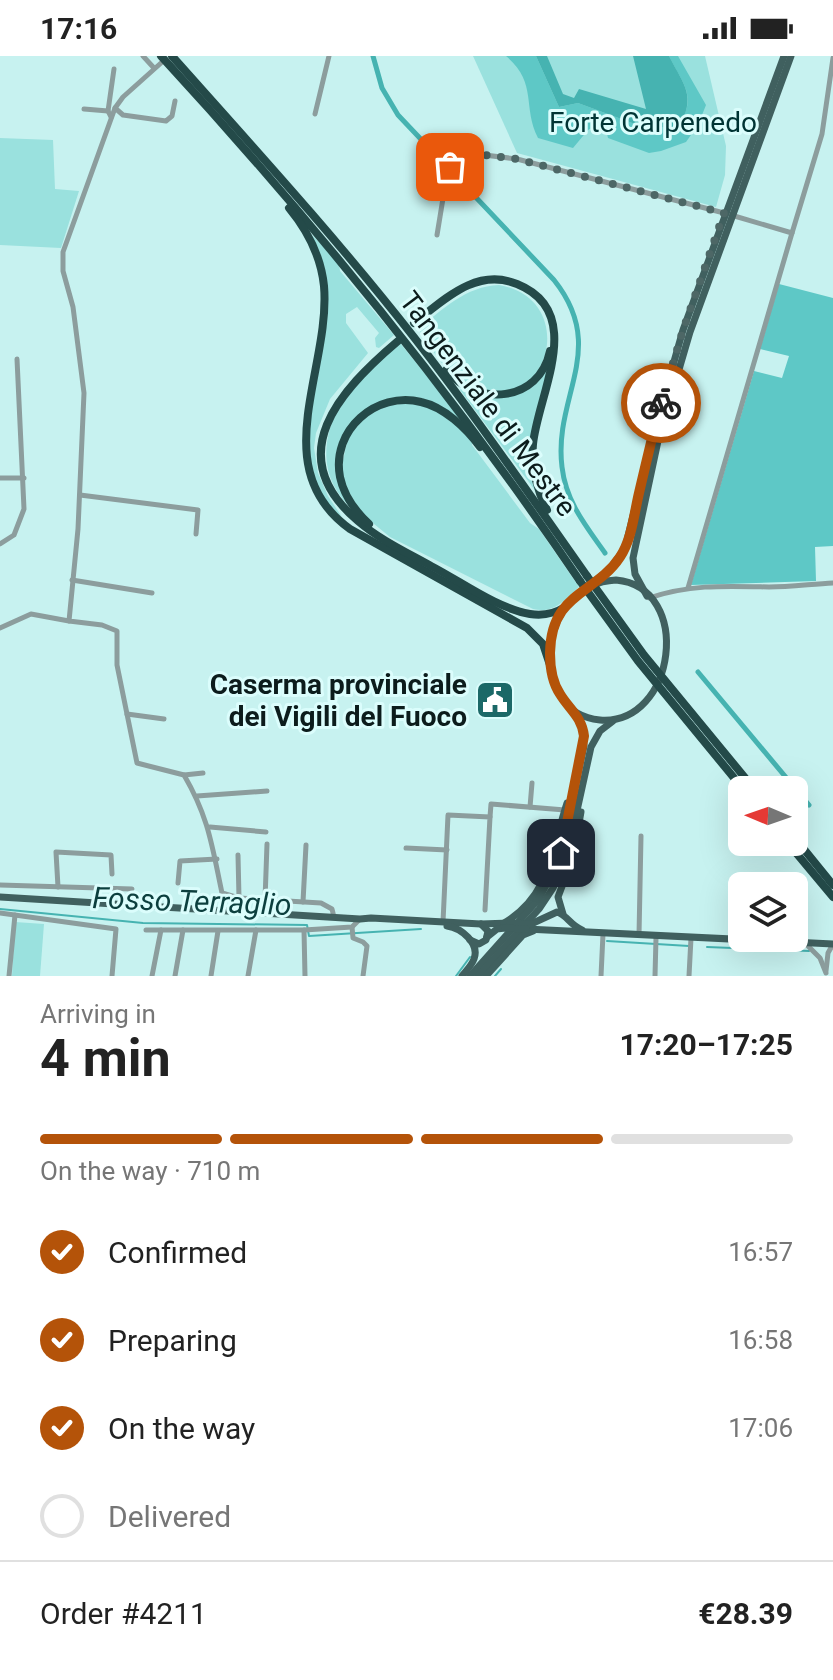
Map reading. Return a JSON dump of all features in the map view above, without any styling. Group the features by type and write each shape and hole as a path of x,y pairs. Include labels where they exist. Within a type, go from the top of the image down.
{"highway":[{"name":"Tangenziale di Mestre","path":"172,56 260,162 269,178 377,304 446,391 585,581 743,776"},
{"name":"Tangenziale di Mestre","path":"161,59 260,162 270,167 415,329 561,539 638,661 732,776"},
{"path":"269,178 309,238 324,286 322,329 306,429 306,455 319,496 334,516 363,537 527,628 543,644 551,668"},
{"path":"415,329 460,289 486,279 519,284 534,293 543,304 553,324 554,352 535,429 533,459 539,493 561,539"},
{"path":"487,285 504,285 528,296 542,310 550,334 548,357 537,378 525,388 502,396 485,395 456,381 415,329 468,291 487,285"},
{"path":"399,556 373,540 341,512 323,483 316,453 322,424 338,392 352,375 397,339 345,391 326,424 321,452 326,478 341,503 360,523 394,545 514,610 545,615 565,607"},
{"path":"394,545 369,525 353,506 342,486 339,467 343,444 352,425 363,414 383,404 414,400 441,411 468,433 512,490 528,504"},
{"path":"808,854 833,885"},
{"path":"799,856 833,897"}],"main road":[{"path":"486,976 523,935 518,926 523,908 540,886 555,853 584,746 584,732 557,690 551,668 552,635 565,607 585,581 610,569 625,548 666,388 784,56"},
{"path":"470,976 548,897 563,867 596,736 604,726 630,713 645,701 665,663 667,642 664,622 634,569 638,527 679,368 728,214 791,56"},
{"path":"585,581 621,581 648,597"},
{"path":"572,709 592,718 618,718"},
{"path":"556,931 565,926 558,900 579,830 586,771"},
{"path":"478,976 542,893 554,871 568,808"},
{"path":"443,922 448,919 504,918 540,886"},
{"path":"0,897 334,917 355,925 455,927 480,944 497,929 518,926 556,912 570,924 603,938 639,936 656,941 728,940"},
{"path":"548,916 547,924 556,931"},
{"path":"355,925 443,922 588,933"},
{"path":"479,924 487,930 487,937"},
{"path":"462,976 475,958 469,929 479,924"},
{"path":"808,943 833,944"}],"street":[{"path":"143,56 154,68"},
{"path":"315,114 329,56"},
{"path":"69,621 80,495 84,393 73,307 63,271 63,252 115,108 161,59"},
{"path":"688,588 822,134 833,64"},
{"path":"111,118 108,111 114,69"},
{"path":"115,108 123,115 166,121 172,116 175,101"},
{"path":"84,109 108,111"},
{"path":"437,235 447,174 457,156 468,153 517,159 792,233"},
{"path":"0,544 14,535 24,509 17,359"},
{"path":"0,478 24,478"},
{"path":"80,495 198,510 196,534"},
{"path":"72,580 152,593"},
{"path":"648,597 714,585 772,587 833,583"},
{"path":"0,628 31,614 102,625 117,631 117,665 137,763 184,775 203,773"},
{"path":"127,714 164,719"},
{"path":"184,775 210,827 222,893 239,898 327,904 334,917"},
{"path":"530,807 532,783"},
{"path":"197,796 267,791"},
{"path":"485,910 491,804 568,808"},
{"path":"443,922 448,815 490,817"},
{"path":"210,827 266,832"},
{"path":"639,936 641,836"},
{"path":"265,900 267,844"},
{"path":"303,902 306,845"},
{"path":"406,848 447,850"},
{"path":"58,887 56,852 111,855 112,874"},
{"path":"238,855 239,898"},
{"path":"178,883 180,861 217,859"},
{"path":"0,885 132,889"},
{"path":"0,913 116,929 112,976"},
{"path":"9,976 15,915"},
{"path":"146,930 306,932 355,925 367,946 363,976"},
{"path":"152,976 161,930"},
{"path":"175,976 183,930"},
{"path":"248,976 256,930"},
{"path":"211,976 218,931"},
{"path":"305,976 306,932"},
{"path":"601,976 603,938"},
{"path":"689,976 691,938"},
{"path":"655,976 656,941"},
{"path":"826,974 828,953 833,944"},
{"path":"808,947 820,958 826,974"},
{"path":"826,974 833,966"}],"green space":[{"name":"Forte Carpenedo","path":"473,56 705,56 726,146 725,175 716,207 517,153"},
{"path":"0,138 53,140 55,189 79,191 61,248 0,245"},
{"path":"312,235 339,263 340,271 394,335 379,348 376,347 375,338 379,333 357,307 346,314 346,323 368,353 330,399 316,433 314,448 318,473 342,517 324,498 314,474 310,446 310,416 325,301"},
{"path":"489,280 502,281 514,284 530,293 507,283 478,285 443,303 465,288"},
{"path":"499,285 523,294 539,309 546,327 547,347 541,366 529,382 512,391 490,393 451,374 418,329 465,294"},
{"path":"530,293 547,312 552,329 553,347 531,445 537,493 460,390 463,388 482,396 496,397 516,393 538,378 550,357 552,333 545,310"},
{"path":"400,343 461,418 458,420 431,403 372,405 338,450 348,505 331,478 327,463 326,449 333,419 354,383"},
{"path":"415,402 445,415 473,441 472,445 530,523 539,529 579,587 559,605 547,610 533,609 390,537 350,499 341,470 349,432 378,407"},
{"path":"15,922 44,924 40,976 12,976"}],"shaded area":[{"path":"506,56 536,56 559,107 578,103 643,127 678,128 688,99 684,84 669,56 678,56 706,105 698,125 686,142 661,151 649,153 608,138 605,124 600,123 588,130 573,148 538,138 526,85 516,66"},
{"path":"536,56 547,56 563,94 574,98 579,89 646,109 633,56 669,56 684,84 688,99 679,128 643,127 578,103 559,107"},
{"path":"779,284 833,298 833,546 815,547 816,581 691,585 754,371 782,378 789,356 760,349"}],"waterway":[{"path":"373,56 382,88 398,115 554,280 570,305 577,328 578,351 561,441 562,467 572,502 605,553"},
{"path":"698,672 809,805"},
{"name":"Fosso Terraglio","path":"0,909 143,923 307,925 309,936 421,929"},
{"name":"Fosso Terraglio","path":"607,941 689,946"},
{"name":"Fosso Terraglio","path":"707,947 809,951"},
{"name":"Fosso Terraglio","path":"456,976 470,957"},
{"name":"Fosso Terraglio","path":"495,976 501,969"}],"way so far":[{"path":"450,167 457,156 468,153 517,159 724,213 661,403"}],"place":[{"name":"Caserma provinciale dei Vigili del Fuoco","path":"495,700"}],"route":[{"path":"561,853 584,736 579,719 559,694 554,680 550,650 552,635 568,604 610,569 625,548 661,403"}]}
